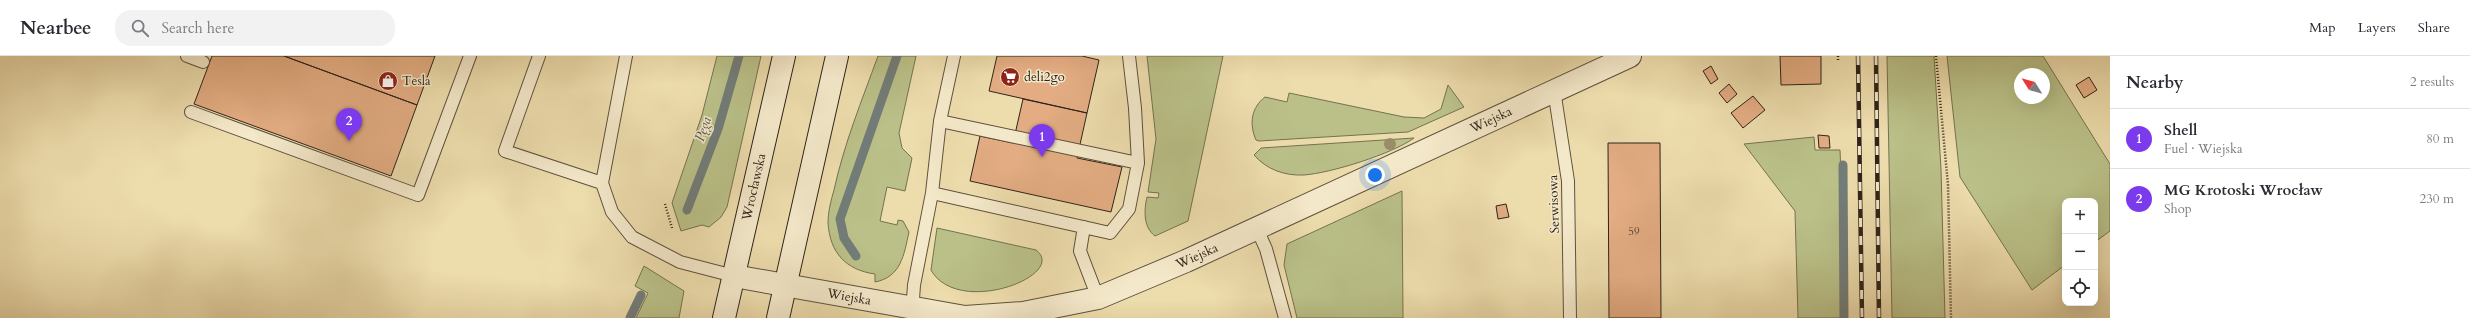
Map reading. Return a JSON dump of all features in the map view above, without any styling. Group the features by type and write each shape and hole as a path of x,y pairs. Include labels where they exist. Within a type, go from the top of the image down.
{"street":[{"name":"Wrocławska","path":"724,318 784,56"},
{"path":"778,318 787,286 837,56"},
{"name":"Wiejska","path":"734,276 912,313 965,318 1023,313 1098,298 1257,228 1630,56"}],"lane":[{"path":"187,56 203,62"},
{"path":"191,112 418,195 470,56"},
{"path":"539,56 505,151 602,183"},
{"path":"626,56 602,183 612,212 632,237 680,262 734,276"},
{"path":"912,313 914,285 932,193 940,121 954,56"},
{"path":"932,193 1110,233 1129,209 1138,163 1135,108 1129,56"},
{"name":"Serwisowa","path":"1554,90 1568,181 1570,318"},
{"path":"940,121 1138,163"},
{"path":"1084,227 1080,251 1098,298"},
{"path":"1257,228 1266,249 1285,318"}],"path":[{"path":"1936,56 1948,185 1951,318"},
{"path":"664,204 672,228"}],"green space":[{"path":"717,56 761,56 727,207 721,217 709,227 702,225 681,231 672,203 702,115"},
{"path":"878,56 916,56 899,133 902,148 912,158 905,191 887,187 880,221 897,225 898,220 903,221 909,232 903,257 896,270 884,279 875,282 875,274 856,269 841,258 832,243 828,223 831,202 843,156"},
{"path":"1147,56 1223,56 1188,221 1155,236 1148,228 1145,218 1147,197 1158,198 1159,193 1148,192 1156,139"},
{"path":"1887,56 1934,56 1941,169 1945,318 1892,318"},
{"path":"1947,56 2043,56 2110,164 2110,231 2098,240 2098,198 2062,198 2062,267 2032,290 1960,177"},
{"path":"1448,85 1464,107 1408,132 1259,141 1256,140 1252,128 1254,111 1260,101 1265,97 1287,102 1289,93 1404,117 1424,118 1441,109"},
{"path":"1814,137 1815,150 1840,150 1847,318 1798,318 1795,211 1744,144"},
{"path":"1414,138 1391,150 1361,162 1329,171 1304,175 1276,171 1264,164 1254,155 1261,148"},
{"path":"1402,191 1403,318 1297,318 1284,265 1287,244"},
{"path":"937,228 1036,250 1042,260 1037,270 1024,280 1006,287 985,291 963,291 945,284 931,270"},
{"path":"644,266 684,291 679,318 636,318 648,293 635,286"}],"building":[{"path":"212,56 284,56 417,105 391,176 194,104"},
{"name":"Tesla","path":"284,56 435,56 417,105"},
{"path":"997,56 1082,56 1099,60 1087,113 989,91"},
{"path":"1780,56 1821,56 1821,84 1781,85"},
{"path":"1711,66 1718,79 1711,84 1703,71"},
{"path":"2089,77 2097,90 2084,98 2076,85"},
{"path":"1729,84 1737,94 1727,103 1719,93"},
{"path":"1753,96 1765,110 1743,128 1731,113"},
{"path":"1023,99 1087,113 1077,158 1122,167 1111,212 970,181 980,136 1013,143"},
{"path":"1818,135 1829,136 1830,148 1819,148"},
{"path":"1608,143 1660,143 1661,318 1609,318"},
{"path":"1506,204 1509,217 1498,219 1496,206"}],"waterway":[{"name":"Pęga","path":"687,210 718,129 739,56"},
{"path":"856,256 844,238 840,219 897,56"},
{"path":"1843,165 1844,318"},
{"name":"Pęga","path":"630,318 641,295"}],"railway":[{"path":"1858,56 1862,318"},
{"path":"1876,56 1879,318"}],"place":[{"name":"deli2go","path":"1010,77"},
{"name":"Tesla","path":"388,81"},
{"name":"MG Krotoski Wrocław","path":"349,141"},
{"name":"Shell","path":"1042,157"}]}
